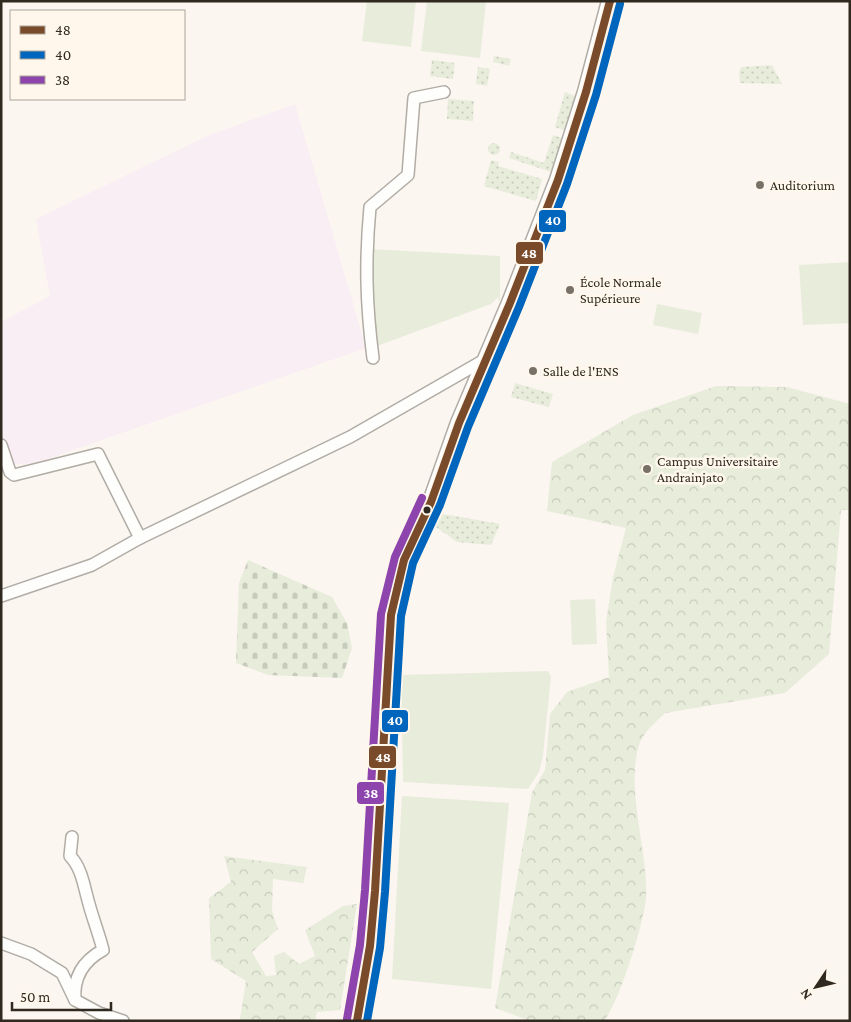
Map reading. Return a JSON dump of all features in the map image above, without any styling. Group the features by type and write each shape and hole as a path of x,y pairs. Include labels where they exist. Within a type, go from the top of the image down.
{"street":[{"path":"357,1021 370,946 376,891 390,614 404,560 431,502 459,423 558,180 586,92 610,1"},
{"path":"373,358 366,306 365,266 370,207 408,175 414,98 444,92"},
{"path":"1,596 92,564 140,538 350,437 486,359"},
{"path":"1,445 10,472 14,475 98,454 140,538"},
{"path":"72,837 70,856 76,862 86,886 88,903 103,950 92,956 80,971 74,985 75,1000"},
{"path":"1,944 32,954 62,973 75,1000 100,1013 122,1021"}],"shaded area":[{"path":"295,104 366,348 36,463 12,465 1,433 1,322 50,296 36,219 207,136"}],"green space":[{"path":"367,1 416,1 411,47 362,41"},
{"path":"427,1 486,1 480,58 421,51"},
{"path":"494,56 511,59 509,66 493,62"},
{"path":"432,60 455,63 453,79 430,76"},
{"path":"772,65 782,84 740,83 739,73 741,67"},
{"path":"478,67 490,69 487,86 476,84"},
{"path":"565,92 575,96 564,130 555,127"},
{"path":"448,99 474,101 473,121 447,119"},
{"path":"553,135 562,138 551,172 509,158 511,152 544,163"},
{"path":"494,143 500,149 494,155 488,149"},
{"path":"491,160 499,162 498,166 542,179 536,201 484,186"},
{"path":"370,249 500,256 500,300 499,302 498,297 491,304 377,346 371,287"},
{"path":"850,262 850,323 803,325 799,265"},
{"path":"657,304 702,313 698,334 653,325"},
{"path":"515,383 553,394 549,407 511,397"},
{"path":"716,386 787,387 850,404 850,510 841,510 829,654 785,693 665,713 642,738 636,760 635,779 646,880 646,898 636,943 617,998 604,1021 530,1021 495,1008 532,792 545,770 550,714 567,692 609,677 606,622 613,577 626,528 547,511 552,462 633,415"},
{"path":"443,514 500,524 491,545 457,542 436,527"},
{"path":"248,560 332,597 347,623 352,648 342,678 268,675 236,663 239,583"},
{"path":"595,599 597,644 572,645 570,600"},
{"path":"548,671 551,676 543,756 539,772 528,789 403,782 401,675"},
{"path":"402,796 509,803 491,989 392,979"},
{"path":"224,856 307,867 303,883 273,879 272,911 278,929 252,952 266,976 276,975 274,956 284,952 299,964 315,956 305,930 343,906 357,904 340,1010 317,1012 315,1021 238,1021 240,1019 246,981 211,959 209,898 231,882"}],"transit line":[{"name":"48","path":"357,1021 370,946 375,891 391,615 404,560 431,502 459,423 510,303 558,180 586,92 610,1"},
{"name":"40","path":"367,1021 380,948 385,892 401,616 413,563 440,505 468,427 519,307 567,184 596,95 620,4"},
{"name":"38","path":"347,1019 360,945 365,890 381,614 395,557 422,498"}],"place":[{"name":"Auditorium","path":"760,185"},
{"name":"École Normale Supérieure","path":"570,290"},
{"name":"Salle de l'ENS","path":"533,371"},
{"name":"Campus Universitaire Andrainjato","path":"647,469"}]}
